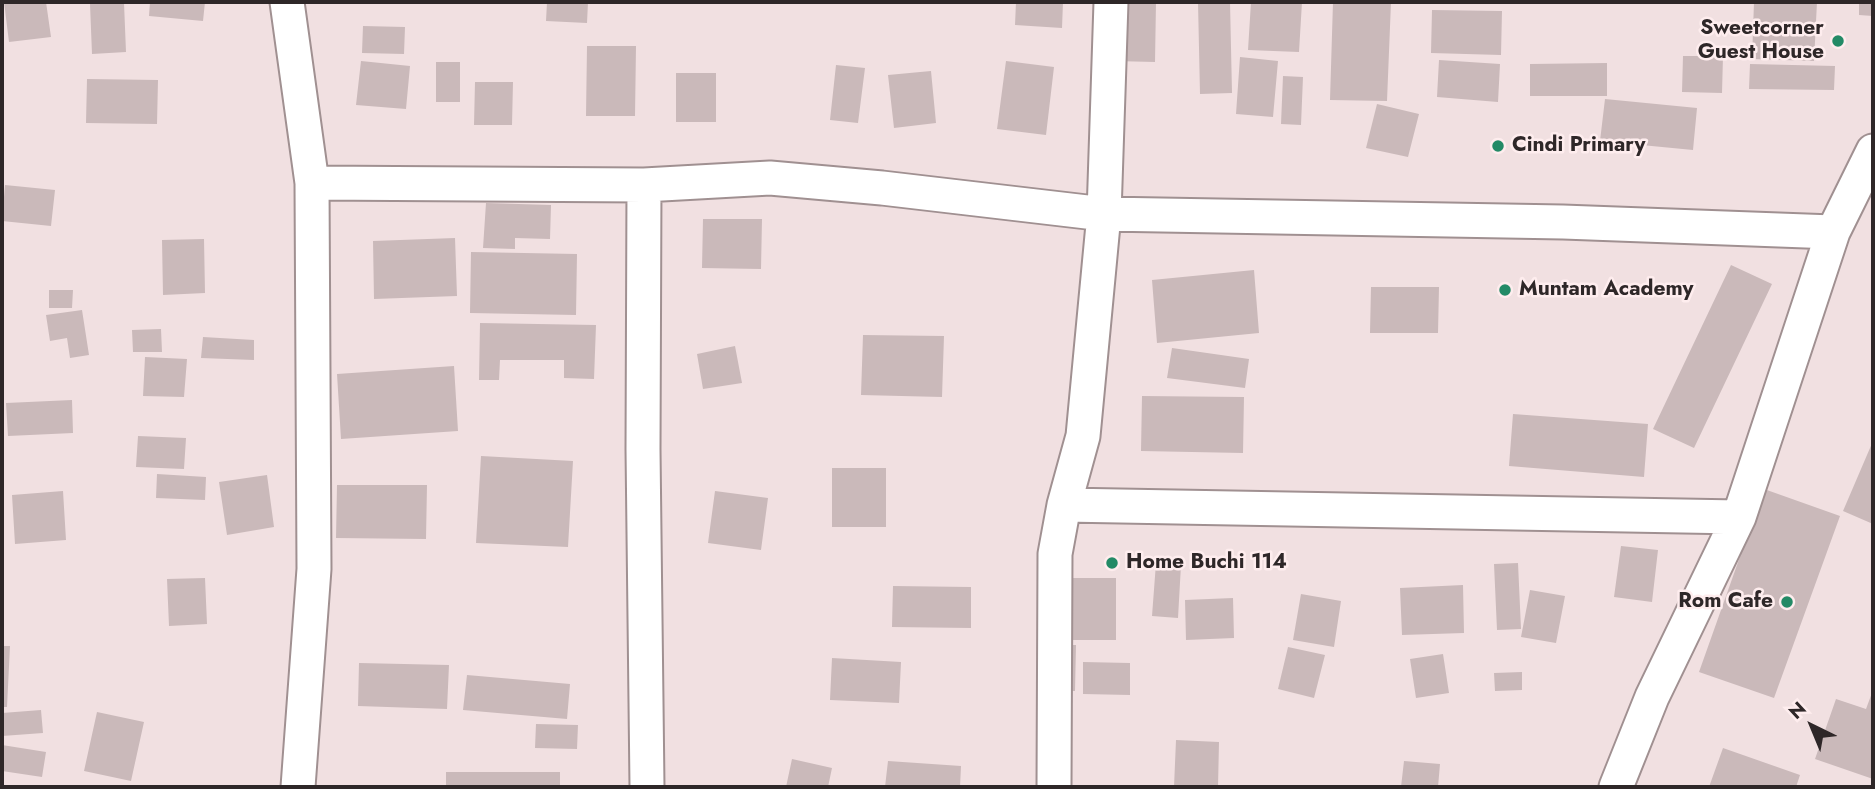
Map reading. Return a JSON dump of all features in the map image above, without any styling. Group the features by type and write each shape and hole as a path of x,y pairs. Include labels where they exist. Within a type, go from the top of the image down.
{"street":[{"path":"287,2 312,183 314,569 298,787"},
{"path":"1054,787 1055,554 1064,505 1083,436 1104,214 1111,2"},
{"path":"1616,787 1652,696 1740,517 1833,232 1873,151"},
{"path":"312,183 644,185 770,178 1104,214 1563,222 1833,232"},
{"path":"644,185 643,449 647,787"},
{"path":"1064,505 1740,517"}],"building":[{"path":"4,2 46,2 51,37 9,42"},
{"path":"150,2 205,2 203,21 149,16"},
{"path":"547,2 588,2 587,23 546,21"},
{"path":"1016,2 1063,2 1062,28 1015,25"},
{"path":"1115,2 1156,2 1155,62 1114,61"},
{"path":"1198,2 1230,2 1232,93 1200,94"},
{"path":"1251,2 1302,2 1299,52 1248,50"},
{"path":"1333,2 1391,2 1387,101 1330,100"},
{"path":"1754,2 1817,2 1814,61 1752,59"},
{"path":"1859,2 1873,2 1873,16 1859,15"},
{"path":"124,3 126,52 92,54 90,4"},
{"path":"1432,10 1502,11 1501,55 1431,53"},
{"path":"363,26 405,27 404,54 362,53"},
{"path":"587,46 636,46 635,116 586,116"},
{"path":"1683,56 1723,56 1722,93 1682,92"},
{"path":"1240,57 1278,61 1273,117 1236,114"},
{"path":"1439,60 1500,64 1498,102 1437,97"},
{"path":"361,61 410,66 406,109 356,105"},
{"path":"1006,61 1054,67 1046,135 997,129"},
{"path":"436,62 460,62 460,102 436,102"},
{"path":"1607,63 1607,96 1530,96 1530,64"},
{"path":"1750,64 1835,66 1834,90 1749,89"},
{"path":"836,65 865,68 858,123 830,120"},
{"path":"931,71 936,123 894,128 888,75"},
{"path":"676,73 716,73 716,122 676,122"},
{"path":"1283,76 1303,77 1301,125 1281,124"},
{"path":"87,79 158,80 157,124 86,123"},
{"path":"475,82 513,82 512,125 474,125"},
{"path":"1605,99 1697,108 1693,150 1600,141"},
{"path":"1377,104 1419,114 1408,157 1366,148"},
{"path":"5,185 55,190 51,226 2,221"},
{"path":"486,203 551,205 550,239 515,238 515,249 483,248"},
{"path":"703,219 762,219 761,269 702,268"},
{"path":"455,238 457,296 374,299 373,241"},
{"path":"204,239 205,293 163,295 162,240"},
{"path":"471,252 577,254 576,315 470,313"},
{"path":"1731,265 1772,284 1694,448 1653,429"},
{"path":"1254,270 1259,333 1157,343 1152,280"},
{"path":"1371,287 1439,287 1438,333 1370,333"},
{"path":"49,290 73,290 72,308 49,308"},
{"path":"82,310 89,355 70,358 67,338 50,341 46,315"},
{"path":"480,323 596,325 594,379 564,378 564,360 500,360 499,380 479,380"},
{"path":"161,329 162,352 133,352 132,330"},
{"path":"863,335 944,336 942,397 861,395"},
{"path":"203,337 254,340 254,360 201,358"},
{"path":"735,346 742,383 703,389 697,354"},
{"path":"1172,348 1249,359 1245,388 1167,378"},
{"path":"145,357 187,359 184,397 143,396"},
{"path":"454,366 458,431 341,439 337,374"},
{"path":"1142,396 1244,397 1243,453 1141,451"},
{"path":"72,400 73,433 8,436 6,403"},
{"path":"1513,414 1648,424 1644,477 1509,466"},
{"path":"138,436 186,438 184,469 136,467"},
{"path":"1873,441 1873,524 1843,511"},
{"path":"481,456 573,461 568,547 476,543"},
{"path":"832,468 886,468 886,527 832,527"},
{"path":"157,474 206,477 205,500 156,498"},
{"path":"267,475 274,527 227,535 219,482"},
{"path":"337,485 427,485 426,539 336,538"},
{"path":"1764,489 1840,516 1774,698 1699,672"},
{"path":"63,491 66,540 15,544 12,495"},
{"path":"715,491 768,498 761,550 708,543"},
{"path":"1621,546 1658,550 1652,602 1614,597"},
{"path":"1156,563 1181,565 1178,618 1152,616"},
{"path":"1518,563 1521,629 1497,630 1494,564"},
{"path":"205,578 207,624 169,626 167,579"},
{"path":"1069,578 1116,578 1116,640 1069,640"},
{"path":"1463,585 1464,633 1402,635 1400,588"},
{"path":"893,586 971,587 971,628 892,627"},
{"path":"1530,590 1565,596 1556,643 1521,637"},
{"path":"1301,594 1341,601 1334,647 1293,640"},
{"path":"1233,598 1234,638 1186,640 1185,600"},
{"path":"1050,645 1076,645 1075,691 1048,691"},
{"path":"2,646 10,646 7,707 2,707"},
{"path":"1288,647 1325,655 1314,698 1278,689"},
{"path":"1443,654 1449,693 1416,698 1410,659"},
{"path":"832,658 901,662 899,703 830,700"},
{"path":"1083,662 1130,663 1130,695 1083,694"},
{"path":"359,663 449,665 447,709 358,706"},
{"path":"1522,672 1522,690 1495,691 1494,673"},
{"path":"467,675 570,684 567,719 463,710"},
{"path":"1873,690 1873,779 1815,759 1836,699 1866,709"},
{"path":"41,710 43,733 2,736 2,713"},
{"path":"97,712 144,722 131,781 84,771"},
{"path":"536,724 578,725 577,749 535,748"},
{"path":"1176,740 1219,742 1218,787 1174,787"},
{"path":"2,745 46,752 42,777 2,771"},
{"path":"1723,748 1800,775 1796,787 1709,787"},
{"path":"792,759 832,768 828,787 786,787"},
{"path":"888,761 961,766 960,787 885,787"},
{"path":"1404,761 1440,764 1438,787 1401,787"},
{"path":"446,772 560,772 560,787 446,787"}],"place":[{"name":"Sweetcorner Guest House","path":"1838,41"},
{"name":"Cindi Primary","path":"1498,146"},
{"name":"Muntam Academy","path":"1505,290"},
{"name":"Home Buchi 114","path":"1112,563"},
{"name":"Rom Cafe","path":"1787,602"}]}
